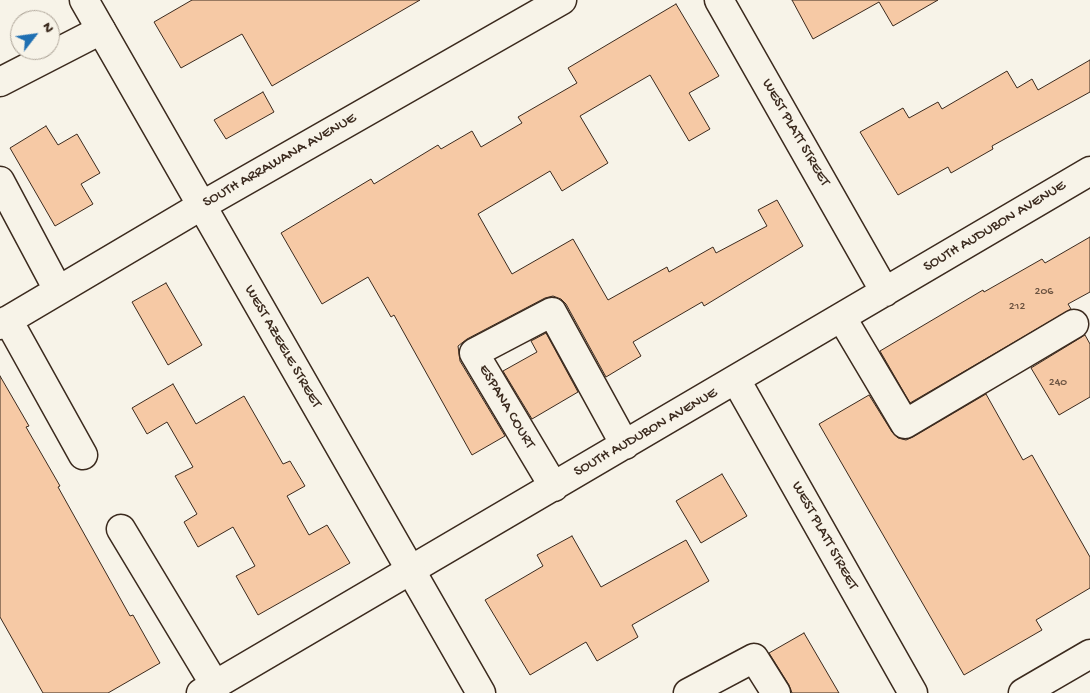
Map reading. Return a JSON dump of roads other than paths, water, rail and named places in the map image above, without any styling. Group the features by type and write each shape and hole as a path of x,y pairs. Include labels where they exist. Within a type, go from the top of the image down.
{"street":[{"name":"WEST AZEELE STREET","path":"84,0 481,693"},
{"name":"SOUTH ARRAWANA AVENUE","path":"4,323 201,206 562,0"},
{"name":"WEST PLATT STREET","path":"719,0 886,292"},
{"path":"1,80 101,30"},
{"name":"SOUTH AUDUBON AVENUE","path":"208,689 1090,171"},
{"path":"0,181 58,290"},
{"name":"ESPANA COURT","path":"554,487 474,353 552,312 625,445"},
{"path":"842,318 905,424 1074,324"},
{"path":"4,323 83,455"},
{"name":"WEST PLATT STREET","path":"736,380 913,693"},
{"path":"121,529 208,689"},
{"path":"1023,693 1090,654"},
{"path":"688,693 754,658 776,693"}]}
